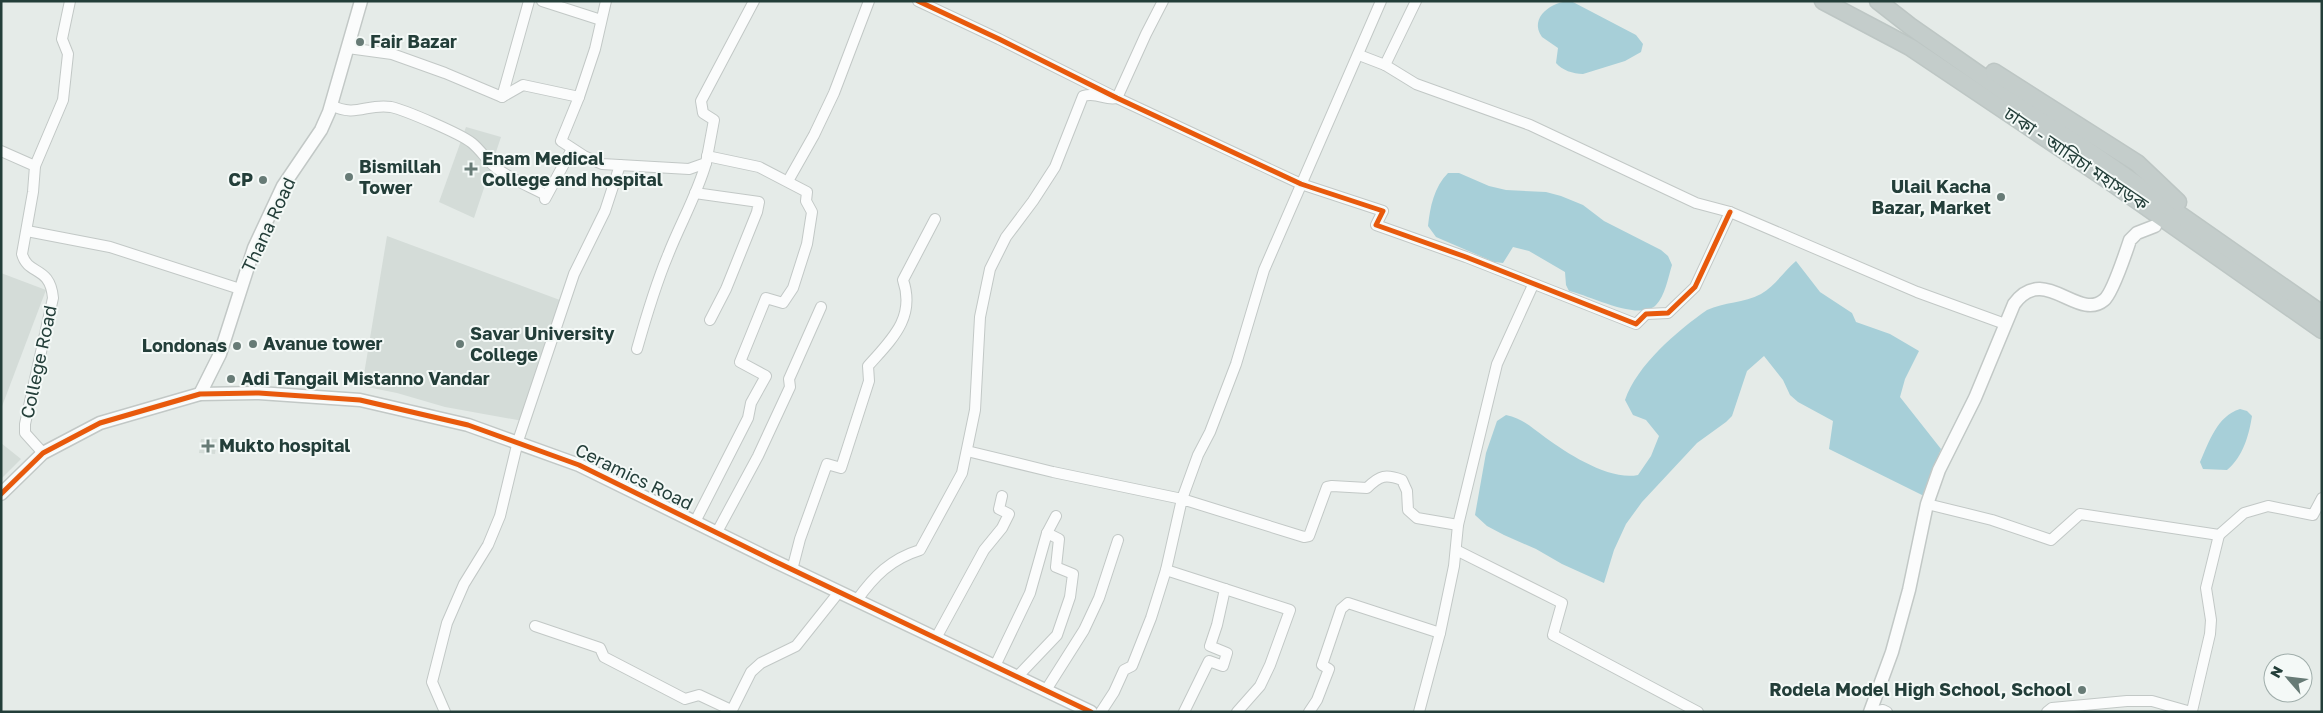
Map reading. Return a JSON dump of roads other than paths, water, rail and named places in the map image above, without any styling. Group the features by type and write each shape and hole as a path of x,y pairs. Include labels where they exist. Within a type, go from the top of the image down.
{"highway":[{"name":"ঢাকা - আরিচা মহাসড়ক","path":"1823,1 1910,46 2100,174 2322,330"},
{"name":"ঢাকা - আরিচা মহাসড়ক","path":"1878,1 1910,26 2322,314"},
{"path":"1910,26 1940,37 2137,163 2170,196 2322,302"},
{"path":"1910,46 1938,76 2322,343"}],"street":[{"name":"College Road","path":"43,453 25,433 25,424 53,298 50,281 24,262 22,254 35,166 63,100 68,54 62,39 70,1"},
{"name":"Thana Road","path":"200,394 220,354 254,248 283,186 321,130 331,105 361,1"},
{"path":"502,97 529,1"},
{"path":"542,1 601,20"},
{"path":"606,1 595,49 579,97 561,140 572,149 602,164 689,169 706,159 760,167 788,180 807,192 806,201 812,212 807,244 794,288 783,303 766,298 740,362 766,376 751,403 748,418 696,522"},
{"path":"637,350 650,302 695,193 706,159 714,120 703,113 701,101 754,1"},
{"path":"788,180 834,93 869,1"},
{"path":"918,1 1000,39 1117,98 1301,184 1383,211 1376,225 1466,257 1636,324 1646,314 1668,313 1695,287 1730,212"},
{"path":"1117,98 1163,1"},
{"path":"1101,712 1114,692 1124,670 1132,666 1137,654 1166,570 1182,499 1236,364 1264,270 1381,1"},
{"path":"1384,65 1416,1"},
{"path":"348,48 392,54 445,73 502,97"},
{"path":"1359,55 1384,65 1416,84 1530,125 1696,203 1730,212 1917,292 2006,324"},
{"path":"502,97 522,85 579,97"},
{"path":"857,600 886,566 905,554 920,550 958,483 967,451 975,410 980,317 990,269 1006,237 1055,167 1084,96 1094,94 1111,99 1117,98"},
{"path":"331,105 343,111 352,112 371,108 391,107 449,130 471,142 498,170 546,197 572,149"},
{"path":"1,151 35,166"},
{"path":"445,712 432,682 447,623 464,584 488,545 500,516 518,442 574,274 605,211 620,165"},
{"path":"695,193 759,202 757,212 726,289 710,320"},
{"path":"792,570 800,539 827,464 841,468 869,381 868,366 899,330 908,294 903,280 935,218"},
{"path":"1887,712 1871,712 1892,652 1909,590 1927,504 1939,470 1975,398 2014,304 2022,294 2035,288 2041,288 2085,304 2095,304 2104,300 2130,240 2137,233 2155,226"},
{"path":"26,231 110,247 240,289"},
{"path":"1418,712 1440,633 1456,550 1458,525 1497,364 1533,285"},
{"path":"717,532 758,456 790,387 789,379 821,307"},
{"name":"Ceramics Road","path":"1,494 43,453 100,423 200,394 259,393 360,400 468,425 579,464 792,570 1046,690 1070,707 1091,712"},
{"path":"967,451 1052,472 1182,499 1304,537 1309,536 1327,487 1367,488 1378,477 1388,475 1402,480 1407,491 1408,510 1417,518 1458,525"},
{"path":"936,638 984,550 1002,528 1009,514 999,509 1002,496"},
{"path":"2047,712 2052,708 2127,701 2152,701 2192,711 2210,634 2211,620 2206,588 2219,535 2244,513 2268,506 2308,515 2319,514 2322,498"},
{"path":"1927,504 1992,520 2051,540 2080,514 2219,535"},
{"path":"995,666 1030,592 1047,533 1056,516"},
{"path":"1017,677 1057,635 1070,597 1073,574 1056,567 1059,539 1047,533"},
{"path":"1046,690 1084,630 1099,598 1118,540"},
{"path":"1456,550 1562,603 1553,635 1698,712"},
{"path":"1166,570 1290,610 1270,666 1260,686 1237,712"},
{"path":"1184,712 1209,662 1222,666 1227,653 1210,646 1217,626 1225,589"},
{"path":"534,626 600,648 604,657 685,699 699,696 731,711 751,672 761,663 796,646 839,592"},
{"path":"1308,712 1317,700 1329,669 1322,665 1341,609 1348,603 1440,633"}],"water":[{"path":"1571,1 1636,35 1643,44 1641,52 1625,61 1583,74 1561,68 1556,63 1558,48 1542,37 1538,30 1538,23 1540,17 1550,7"},
{"path":"1448,173 1459,173 1489,186 1506,190 1546,192 1561,196 1583,205 1604,221 1661,250 1668,256 1672,265 1662,297 1656,305 1638,311 1614,306 1569,291 1566,285 1565,272 1529,251 1513,247 1503,263 1494,262 1436,237 1428,226 1430,212 1436,191"},
{"path":"1796,261 1820,292 1852,313 1856,322 1890,334 1919,351 1905,379 1900,397 1941,449 1924,496 1829,449 1833,421 1798,402 1790,395 1783,380 1764,356 1747,371 1732,416 1697,443 1642,502 1626,524 1614,550 1604,583 1504,535 1487,526 1475,515 1486,453 1497,421 1506,415 1523,421 1555,444 1590,465 1615,474 1638,475 1651,456 1659,436 1646,420 1633,415 1625,400 1639,374 1671,338 1707,310 1761,294 1771,287"},
{"path":"2240,409 2247,411 2252,416 2247,438 2237,459 2227,470 2203,469 2200,462 2215,431 2225,417"}],"place":[{"name":"Fair Bazar","path":"360,42"},
{"name":"Enam Medical College and hospital","path":"471,169"},
{"name":"Bismillah Tower","path":"349,177"},
{"name":"CP","path":"263,180"},
{"name":"Ulail Kacha Bazar, Market","path":"2001,197"},
{"name":"Avanue tower","path":"253,344"},
{"name":"Savar University College","path":"460,344"},
{"name":"Londonas","path":"237,346"},
{"name":"Adi Tangail Mistanno Vandar","path":"231,379"},
{"name":"Mukto hospital","path":"208,446"},
{"name":"Rodela Model High School, School","path":"2082,690"}]}
